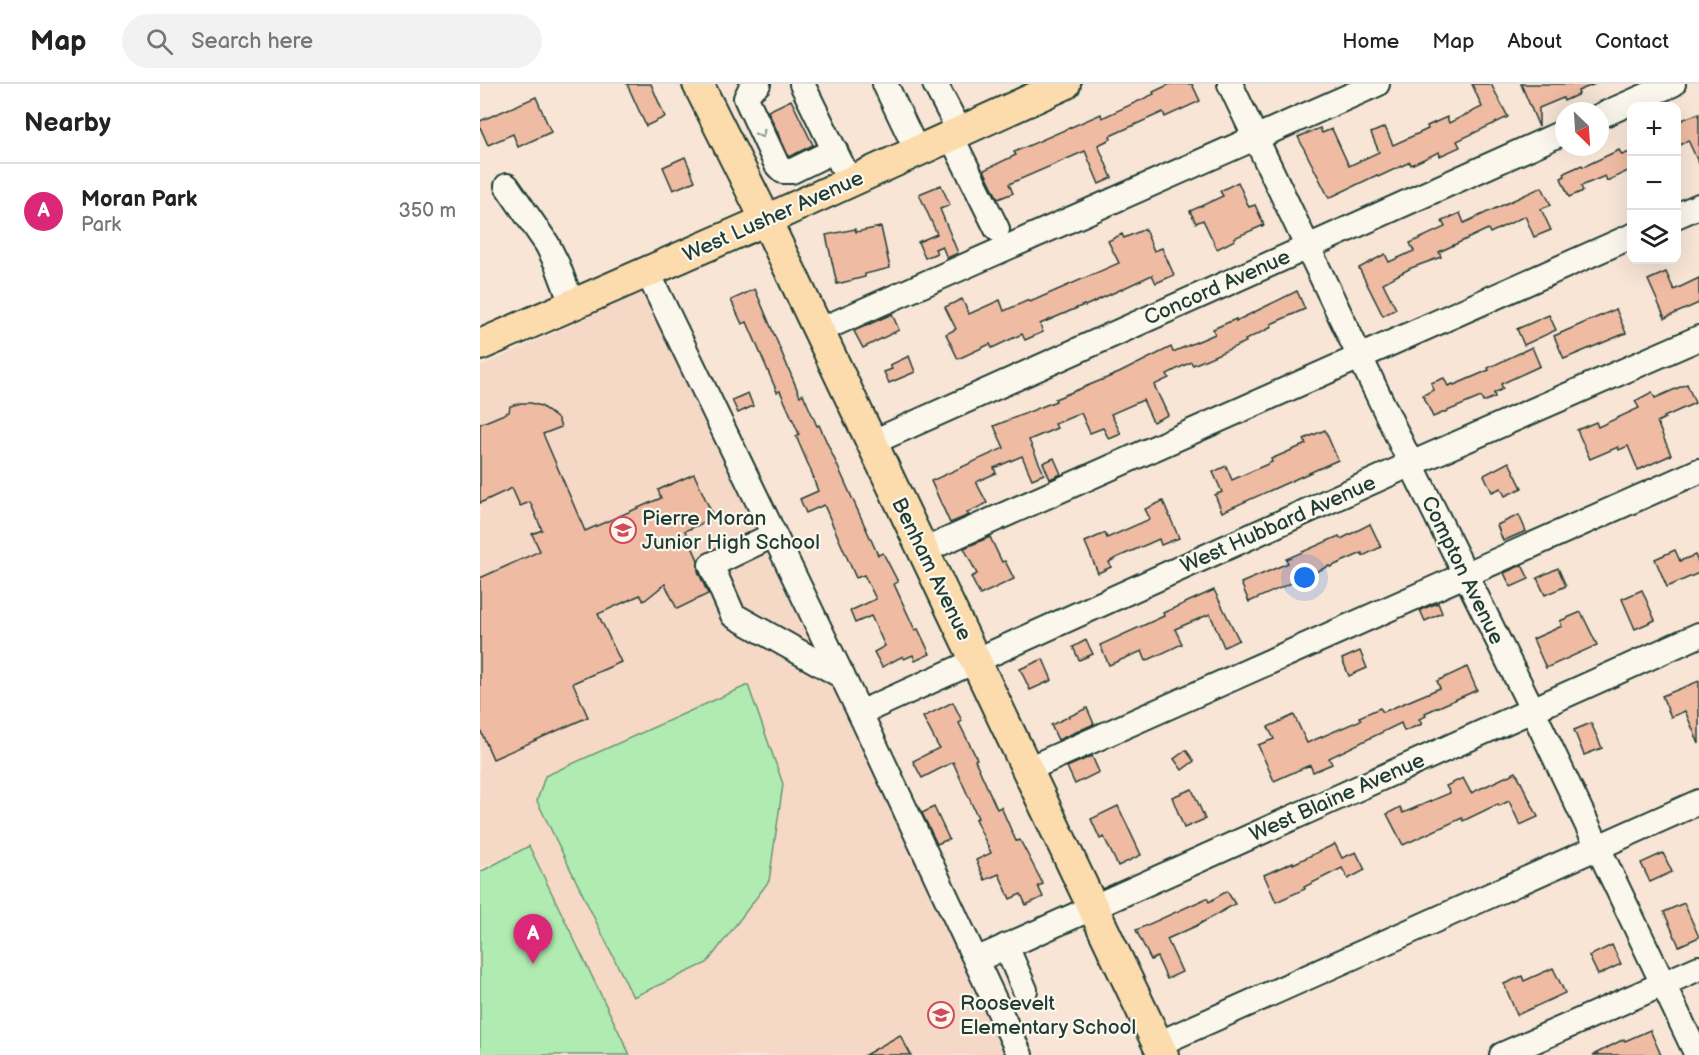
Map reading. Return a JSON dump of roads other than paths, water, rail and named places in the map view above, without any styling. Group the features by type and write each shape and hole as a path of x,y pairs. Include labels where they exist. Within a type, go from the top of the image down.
{"main road":[{"name":"Benham Avenue","path":"698,84 766,220 1161,1049"},
{"name":"West Lusher Avenue","path":"480,345 766,220 955,134 1028,92 1065,84"}],"street":[{"path":"758,84 750,90 746,98 747,104 771,155 783,171 792,171 835,150"},
{"path":"802,84 850,182"},
{"path":"885,84 918,151"},
{"path":"935,84 997,229"},
{"name":"Compton Avenue","path":"1230,84 1697,1055"},
{"path":"818,331 1377,84"},
{"path":"1609,112 1673,84"},
{"name":"Concord Avenue","path":"871,443 1555,136"},
{"path":"507,186 547,244 572,304"},
{"path":"1681,214 1699,206"},
{"path":"923,551 1627,238"},
{"path":"647,271 860,713 1020,1055"},
{"name":"West Hubbard Avenue","path":"860,713 1411,464 1699,338"},
{"path":"1028,769 1699,471"},
{"path":"773,535 711,565 734,615 842,676"},
{"name":"West Blaine Avenue","path":"976,960 1699,634"},
{"path":"1161,1049 1699,802"},
{"path":"1006,946 1025,990"},
{"path":"1502,1055 1699,968"}],"place":[{"name":"Pierre Moran Junior High School","path":"623,530"},
{"name":"Moran Park","path":"533,964"},
{"name":"Roosevelt Elementary School","path":"941,1015"}]}
